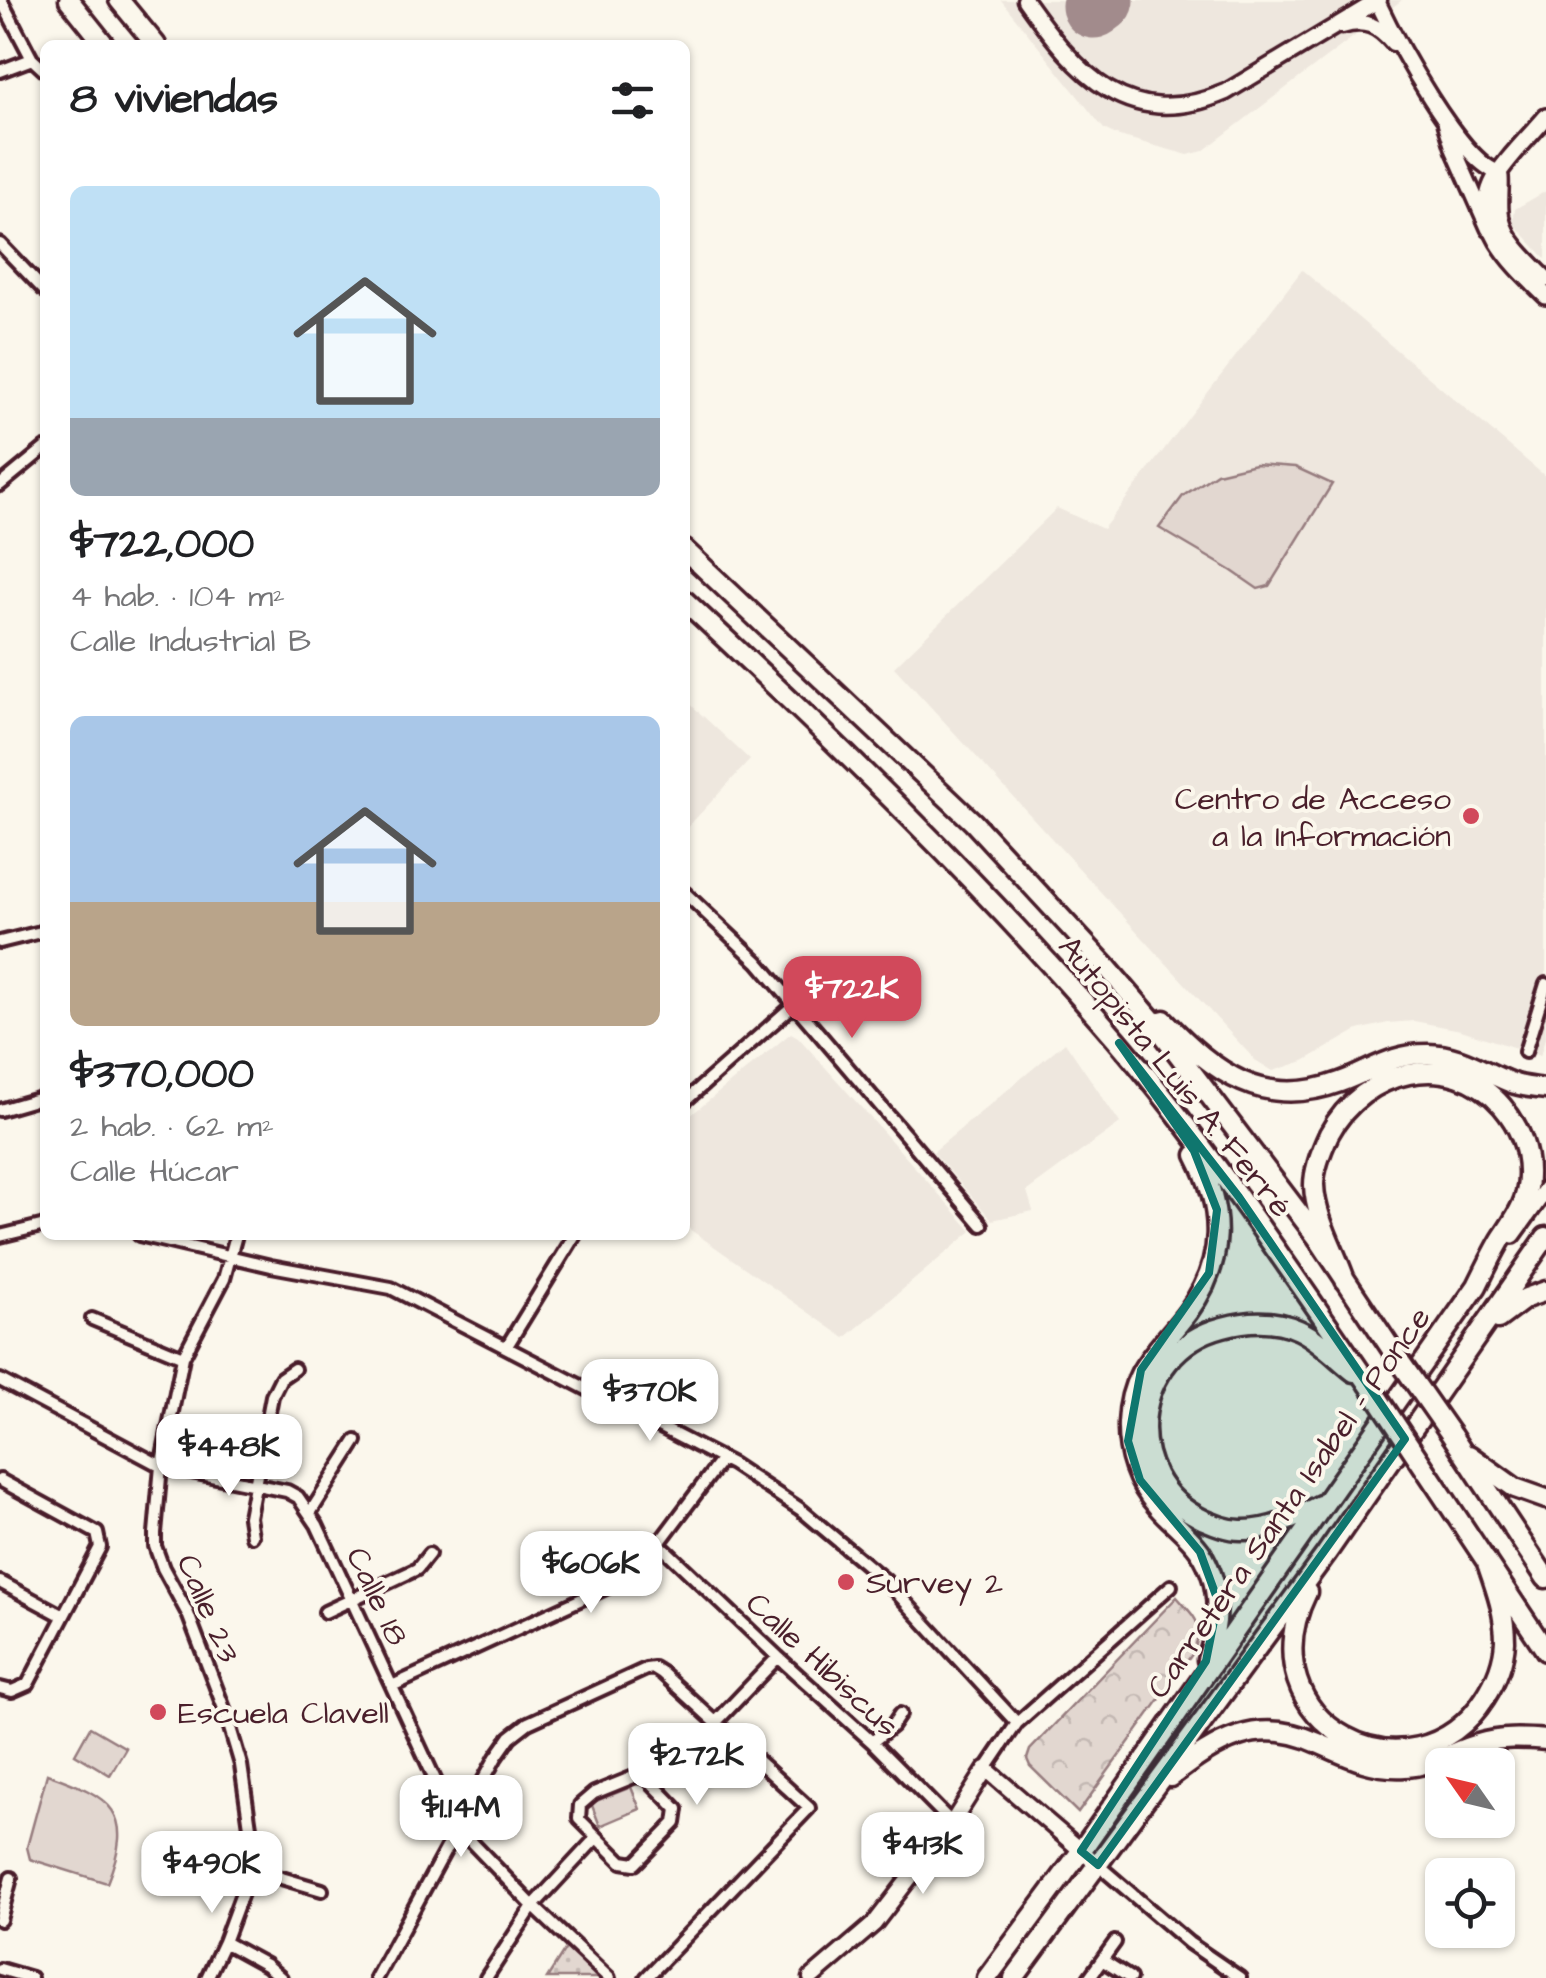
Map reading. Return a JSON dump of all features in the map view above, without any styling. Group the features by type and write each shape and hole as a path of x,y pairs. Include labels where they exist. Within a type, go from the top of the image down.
{"highway":[{"path":"69,0 101,40"},
{"path":"118,0 152,40"},
{"name":"Autopista Luis A. Ferré","path":"690,555 972,822 1153,1021 1317,1237 1546,1578"},
{"name":"Autopista Luis A. Ferré","path":"690,606 938,844 1120,1043 1239,1197 1546,1650"},
{"path":"1104,965 1136,987 1211,1064 1252,1087 1288,1091 1324,1086 1343,1082 1389,1059 1434,1054 1465,1061 1518,1084 1546,1089"},
{"path":"1120,1043 1194,1150 1217,1210 1214,1252 1201,1292 1142,1370 1131,1397 1128,1419 1128,1441 1140,1480 1159,1508 1200,1552 1218,1601 1214,1640 1206,1661 1173,1718"},
{"path":"1346,1280 1322,1220 1314,1186 1324,1143 1348,1105 1363,1093 1404,1074 1426,1072 1461,1078 1495,1098 1512,1118 1526,1154 1525,1200 1478,1286"},
{"name":"Carretera Santa Isabel - Ponce","path":"1014,1978 1326,1554 1546,1238"},
{"name":"Carretera Santa Isabel - Ponce","path":"988,1978 1478,1286"},
{"path":"1478,1336 1510,1308 1546,1291"},
{"path":"1325,1502 1290,1521 1260,1529 1219,1526 1184,1509 1161,1482 1148,1450 1145,1430 1150,1390 1176,1351 1192,1340 1213,1330 1252,1322 1283,1324 1298,1330 1326,1347 1368,1383"},
{"path":"1455,1441 1515,1488 1546,1499"},
{"path":"1326,1554 1294,1624 1292,1658 1296,1679 1306,1702 1331,1728 1371,1748 1393,1751 1442,1739 1462,1727 1494,1684 1502,1661 1503,1614 1486,1560"},
{"path":"1154,1790 1215,1745 1258,1732 1297,1735 1360,1762 1395,1768 1426,1764 1480,1743 1514,1738 1546,1740"}],"main road":[{"path":"1025,0 1067,55 1100,86 1126,98 1184,105 1213,98 1240,85 1378,0 1403,54 1444,119 1477,158 1500,173"},
{"path":"1328,31 1352,23 1369,24 1384,32 1403,54"},
{"path":"1494,234 1491,187 1546,117"},
{"path":"1444,119 1487,228 1546,296"},
{"path":"1500,173 1504,228 1546,279"},
{"name":"Carretera Santa Isabel - Ponce","path":"1478,1286 1546,1190"},
{"path":"811,1978 874,1924 952,1823 986,1769 1098,1865"}],"street":[{"path":"1,0 32,59 40,66"},
{"path":"0,71 32,59"},
{"path":"0,244 40,286"},
{"path":"0,484 40,452"},
{"path":"690,898 795,1004 982,1224"},
{"path":"0,927 1,942 40,932"},
{"path":"1525,1052 1546,984"},
{"path":"690,1096 795,1004"},
{"path":"0,1110 40,1098"},
{"path":"0,1236 40,1226"},
{"path":"159,1240 391,1288 722,1459 800,1509 886,1580 1017,1723"},
{"name":"Calle 23","path":"234,1240 224,1279 182,1357 161,1466 154,1534 163,1568 188,1614 225,1711 241,1764 251,1869"},
{"path":"507,1346 572,1240"},
{"path":"92,1318 182,1357"},
{"path":"252,1536 249,1518 272,1396 281,1378 294,1369"},
{"path":"0,1380 161,1466 287,1491 298,1497 310,1513 356,1440"},
{"path":"392,1686 610,1586 659,1544 722,1459"},
{"path":"0,1480 97,1533 100,1547 28,1684 3,1689"},
{"name":"Calle 18","path":"310,1513 457,1827 609,1978"},
{"name":"Calle Hibiscus","path":"659,1544 872,1742 952,1823"},
{"path":"325,1612 417,1569 429,1554"},
{"path":"0,1582 63,1616"},
{"path":"986,1769 1017,1723 1171,1586"},
{"path":"716,1722 778,1657"},
{"path":"376,1978 510,1737 528,1723 654,1668 809,1808 646,1978"},
{"path":"872,1742 900,1714"},
{"path":"636,1776 646,1778 677,1808 675,1823 635,1864 622,1862 597,1837 579,1819 580,1805 594,1793 636,1776"},
{"path":"486,1978 533,1906 597,1837"},
{"path":"1098,1865 1188,1943 1240,1978"},
{"path":"207,1978 251,1869 322,1890"},
{"path":"0,1920 11,1878"},
{"path":"224,1942 282,1978"},
{"path":"1089,1978 1115,1942"},
{"path":"1102,1960 1130,1978"},
{"path":"0,1969 31,1978"}],"highlighted area":[{"path":"1119,1043 1239,1197 1405,1439 1098,1865 1081,1851 1206,1661 1218,1601 1200,1552 1140,1480 1128,1441 1141,1370 1209,1273 1217,1210 1194,1151"}],"shaded area":[{"path":"1001,0 1402,0 1203,151 1188,155 1104,129"},
{"path":"1546,191 1546,259 1513,223 1515,209"},
{"path":"1302,270 1546,477 1546,1035 1540,1056 1461,1030 1414,1021 1358,1030 1304,1061 1273,1071 1255,1060 894,667 1057,508 1103,529"},
{"path":"690,704 750,760 690,825"},
{"path":"791,1033 972,1231 845,1338 690,1230 690,1116"},
{"path":"1065,1042 1120,1123 1027,1191 1033,1211 992,1220 933,1152"}],"green space":[{"path":"1255,464 1295,467 1332,484 1269,586 1258,589 1159,528 1183,496 1217,473"},
{"path":"1177,1597 1197,1622 1193,1653 1078,1813 1030,1766 1030,1750"},
{"path":"90,1727 126,1748 110,1775 75,1754"},
{"path":"47,1774 88,1791 112,1810 119,1839 107,1883 30,1859 27,1847"},
{"path":"631,1787 640,1809 600,1826 591,1803"},
{"path":"568,1945 603,1978 547,1978"}],"runway":[{"path":"1094,6 1102,0"}],"place":[{"name":"Centro de Acceso a la Información","path":"1471,816"},
{"name":"Survey 2","path":"846,1582"},
{"name":"Escuela Clavell","path":"158,1712"}]}
